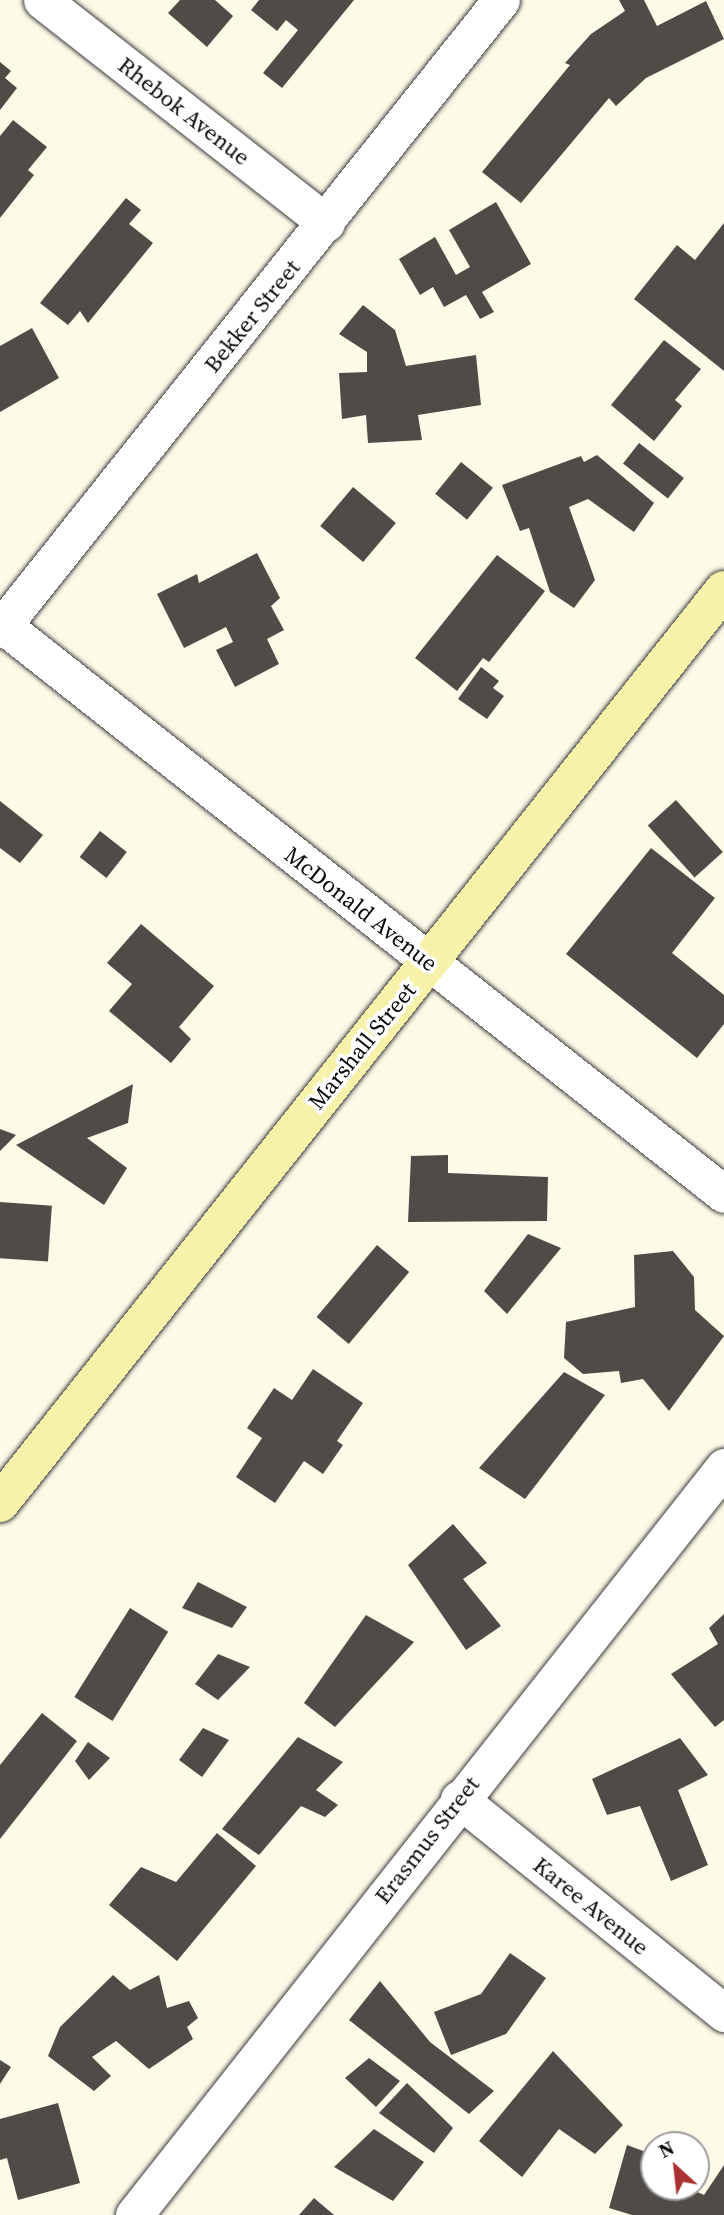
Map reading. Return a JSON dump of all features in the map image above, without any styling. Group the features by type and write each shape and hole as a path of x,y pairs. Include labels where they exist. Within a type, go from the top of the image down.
{"street":[{"name":"Rhebok Avenue","path":"43,0 326,223"},
{"name":"Bekker Street","path":"1,626 502,0"},
{"name":"Marshall Street","path":"0,1503 724,590"},
{"name":"McDonald Avenue","path":"1,626 724,1194"},
{"name":"Erasmus Street","path":"134,2215 459,1799 724,1467"},
{"name":"Karee Avenue","path":"459,1799 724,2013"}],"building":[{"path":"180,0 215,0 233,16 207,47 168,13"},
{"path":"259,0 354,0 282,88 263,73 298,30 286,20 277,31 251,10"},
{"path":"619,0 644,0 657,26 706,1 724,39 646,78 616,106 609,98 521,203 482,172 570,65 565,63 591,34 625,11"},
{"path":"0,62 11,71 5,78 17,88 0,110"},
{"path":"13,120 47,147 28,170 34,175 0,218 0,136"},
{"path":"126,198 141,210 129,224 153,243 88,323 80,311 68,325 40,303"},
{"path":"496,202 531,264 482,292 494,312 480,319 466,295 444,307 433,287 420,295 399,259 435,237 456,275 470,267 449,230"},
{"path":"724,223 724,371 634,299 677,245 695,260"},
{"path":"363,305 395,330 406,366 476,355 481,405 418,415 422,440 368,443 366,415 342,419 339,373 367,372 367,352 339,334"},
{"path":"32,328 59,378 0,412 0,346"},
{"path":"664,340 701,369 675,400 682,406 654,441 611,405"},
{"path":"639,443 684,478 668,499 623,463"},
{"path":"597,455 654,503 634,532 588,499 569,507 595,580 574,608 550,592 529,528 520,531 502,485 581,456 584,462"},
{"path":"461,462 493,488 467,520 435,494"},
{"path":"353,487 396,523 363,562 320,526"},
{"path":"257,553 280,598 271,606 284,630 267,639 279,664 235,687 216,650 233,642 226,627 184,648 157,594 197,574 199,583"},
{"path":"497,555 545,591 489,662 483,658 457,691 415,658"},
{"path":"481,667 499,681 493,688 504,696 487,719 458,699"},
{"path":"676,800 723,852 695,877 648,825"},
{"path":"0,801 43,835 20,863 0,848"},
{"path":"100,831 127,852 106,878 80,857"},
{"path":"651,848 715,898 672,953 724,995 724,1024 697,1058 566,954"},
{"path":"141,924 214,986 179,1027 191,1039 171,1063 109,1011 132,984 107,963"},
{"path":"133,1084 128,1123 87,1138 127,1168 104,1205 16,1145"},
{"path":"0,1129 16,1135 0,1151"},
{"path":"448,1155 448,1173 548,1177 547,1221 408,1222 411,1156"},
{"path":"0,1202 52,1206 48,1261 0,1258"},
{"path":"528,1234 561,1248 507,1314 484,1291"},
{"path":"377,1245 409,1272 349,1344 317,1317"},
{"path":"673,1251 694,1277 695,1310 724,1336 669,1411 643,1379 621,1383 619,1371 583,1374 564,1358 566,1322 635,1307 634,1255"},
{"path":"313,1369 363,1403 337,1441 343,1445 323,1474 304,1461 275,1503 236,1477 262,1438 247,1428 274,1388 292,1400"},
{"path":"564,1372 605,1395 525,1499 479,1468"},
{"path":"453,1524 487,1563 463,1579 501,1626 466,1650 408,1565"},
{"path":"198,1582 247,1607 232,1628 182,1608"},
{"path":"130,1608 168,1632 113,1721 74,1697"},
{"path":"724,1614 724,1720 715,1727 671,1674 718,1644 709,1628"},
{"path":"366,1615 414,1642 335,1727 304,1703"},
{"path":"218,1654 250,1667 218,1700 195,1684"},
{"path":"42,1713 77,1741 0,1839 0,1765"},
{"path":"203,1728 229,1740 202,1777 179,1760"},
{"path":"298,1737 343,1762 316,1790 338,1805 325,1817 301,1806 259,1855 222,1829"},
{"path":"680,1738 708,1775 678,1790 708,1865 671,1881 640,1806 607,1815 592,1779"},
{"path":"88,1742 110,1758 89,1780 75,1761"},
{"path":"217,1833 256,1866 177,1961 109,1905 141,1867 176,1882"},
{"path":"510,1953 546,1978 506,2034 451,2055 434,2012 481,1994"},
{"path":"113,1975 130,1990 159,1975 167,2008 189,2001 198,2018 187,2027 193,2039 149,2069 116,2041 92,2057 111,2076 94,2091 48,2056 60,2027"},
{"path":"380,1981 430,2042 494,2091 469,2114 349,2020"},
{"path":"553,2051 623,2125 595,2154 559,2129 522,2177 479,2141"},
{"path":"369,2058 400,2081 376,2107 345,2078"},
{"path":"0,2060 11,2067 0,2084"},
{"path":"407,2083 453,2128 434,2153 379,2113"},
{"path":"58,2103 80,2183 18,2200 7,2158 0,2160 0,2119"},
{"path":"374,2129 424,2162 393,2201 334,2167"},
{"path":"627,2145 640,2150 640,2201 710,2201 710,2186 724,2165 724,2215 632,2215 609,2208"},
{"path":"314,2198 334,2215 299,2215"}]}
